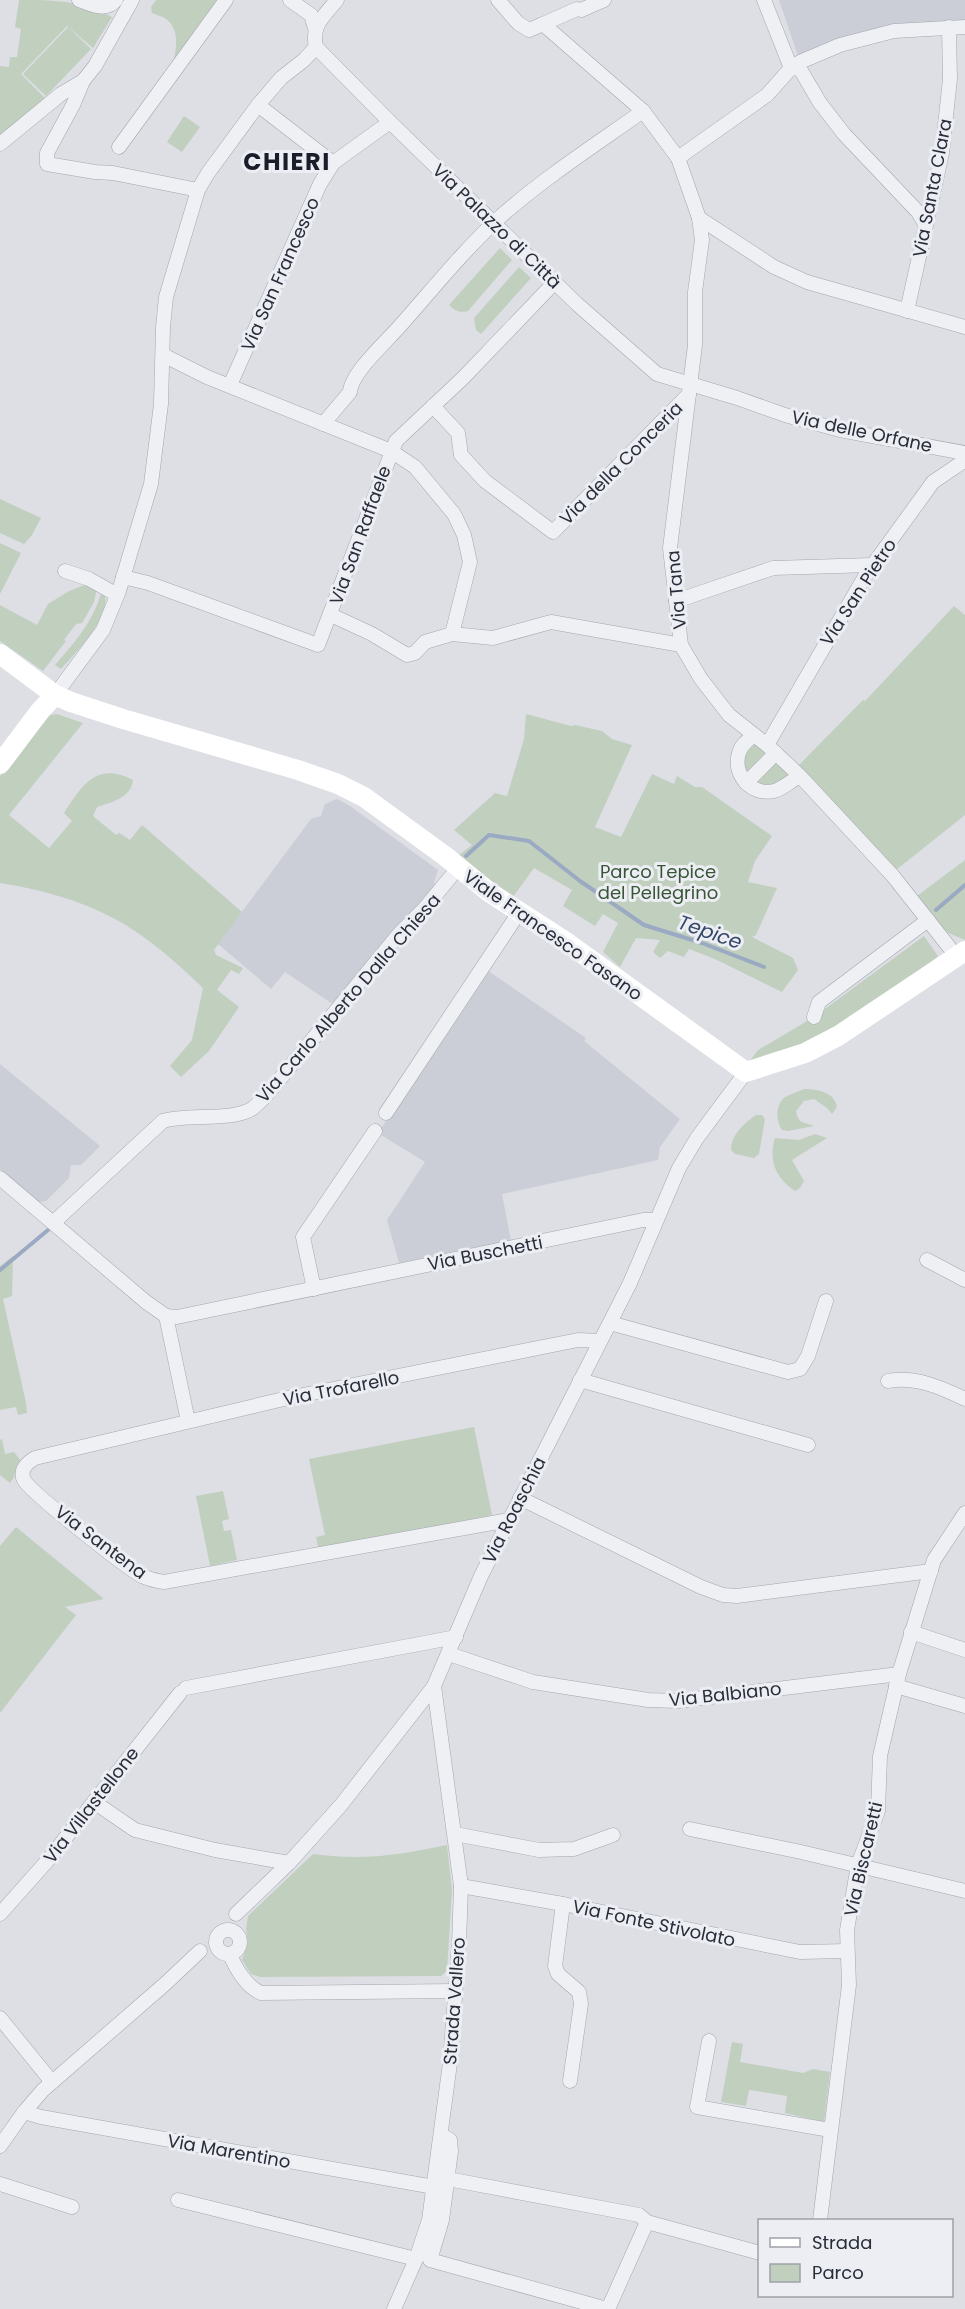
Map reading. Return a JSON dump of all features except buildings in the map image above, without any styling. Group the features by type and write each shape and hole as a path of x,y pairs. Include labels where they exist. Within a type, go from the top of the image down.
{"street":[{"path":"79,0 107,7 116,0"},
{"path":"0,144 61,94 82,81 95,66 132,0"},
{"path":"118,147 226,0"},
{"path":"0,764 103,630 123,577 151,484 157,442 166,297 198,190 258,105 281,78 316,47 315,28 311,15 290,0"},
{"path":"315,28 337,0"},
{"path":"498,0 518,23 529,30 604,0"},
{"path":"764,0 790,68"},
{"name":"Via Tana","path":"543,24 643,111 678,158 699,218 702,240 695,292 695,345 670,548 681,645 701,679 729,716 772,749 799,775 893,876 962,959"},
{"name":"Via Santa Clara","path":"907,311 942,153 950,79 949,27"},
{"path":"678,158 767,95 790,68 840,45 894,31 965,27"},
{"name":"Via Palazzo di Città","path":"316,47 390,122 616,340 657,374 690,390"},
{"path":"790,68 800,69 832,120 918,212 925,224"},
{"path":"82,81 74,105 47,153 47,164 113,173 198,190"},
{"path":"258,105 333,163"},
{"path":"323,424 350,392 350,385 365,365 449,268 495,223 555,173 643,111"},
{"name":"Via San Francesco","path":"230,385 320,184 333,163 390,122"},
{"path":"699,218 774,267 807,282 965,327"},
{"name":"Via San Raffaele","path":"123,577 148,583 318,645 393,446 555,282"},
{"path":"163,355 207,377 323,424 393,446 454,514 464,535 470,562 452,634"},
{"name":"Via della Conceria","path":"433,406 458,433 461,455 485,481 553,532 690,390"},
{"name":"Via delle Orfane","path":"690,390 737,398 785,415 840,430 965,453"},
{"name":"Via San Pietro","path":"746,783 772,749 812,665 872,565 933,482 961,463 965,453"},
{"path":"676,601 773,568 872,565"},
{"path":"65,572 82,577 112,592"},
{"path":"331,615 372,634 407,655 415,653 425,642 452,634 492,638 551,622 681,645"},
{"name":"Viale Francesco Fasano","path":"0,654 55,695 123,719 338,784 364,797 445,856 489,892 520,911 746,1072"},
{"path":"754,735 744,744 737,764 739,773 746,783 756,790 773,791 795,779"},
{"name":"Via Carlo Alberto Dalla Chiesa","path":"54,1222 163,1121 174,1118 238,1114 252,1108 270,1091 399,933 424,909 458,868"},
{"path":"386,1113 520,911"},
{"path":"814,1017 819,1002 928,920"},
{"path":"746,1072 797,1056 838,1036 962,959"},
{"name":"Via Roaschia","path":"226,1941 236,1914 289,1863 341,1805 434,1686 481,1576 610,1323 679,1168 690,1149 746,1072"},
{"path":"314,1289 303,1237 375,1131"},
{"path":"0,1178 146,1302 166,1316 188,1421"},
{"name":"Via Buschetti","path":"166,1316 177,1317 643,1220 656,1220"},
{"path":"927,1260 965,1280"},
{"path":"610,1323 788,1372 800,1369 808,1356 826,1301"},
{"name":"Via Trofarello","path":"188,1421 288,1398 578,1340 600,1341"},
{"path":"888,1381 902,1379 939,1386 965,1399"},
{"path":"580,1380 808,1445"},
{"name":"Via Santena","path":"188,1421 35,1458 25,1466 24,1480 33,1491 140,1575 164,1582 313,1555 325,1555 509,1520"},
{"path":"520,1498 700,1587 723,1595 931,1571"},
{"name":"Via Biscaretti","path":"820,2219 849,1985 847,1930 858,1865 878,1811 880,1756 911,1632 931,1571 942,1546 965,1513"},
{"path":"911,1632 965,1650"},
{"name":"Via Villastellone","path":"0,1914 48,1860 183,1690 456,1637"},
{"name":"Via Balbiano","path":"448,1654 525,1680 648,1700 697,1699 898,1680"},
{"path":"898,1680 965,1706"},
{"name":"Strada Vallero","path":"394,2309 416,2259 429,2220 450,2064 459,1944 461,1886 434,1686"},
{"path":"93,1802 135,1830 215,1850 289,1863"},
{"path":"690,1829 858,1865 965,1892"},
{"path":"455,1834 490,1843 540,1850 574,1849 613,1835"},
{"name":"Via Fonte Stivolato","path":"461,1886 563,1904 800,1952 847,1951"},
{"path":"563,1904 555,1966 558,1974 579,1992 581,2004 570,2081"},
{"path":"0,2146 24,2112 52,2082 200,1951 226,1941 234,1965 254,1990 261,1993 455,1991"},
{"path":"0,2018 52,2082"},
{"path":"709,2041 697,2107 830,2130"},
{"name":"Via Marentino","path":"24,2112 434,2187"},
{"path":"442,2135 450,2140 451,2151 442,2220 430,2260 607,2309 647,2222"},
{"path":"448,2179 639,2215 647,2222 758,2253"},
{"path":"0,2184 72,2207"},
{"path":"178,2200 416,2259"}],"shaded area":[{"path":"779,0 965,0 965,23 910,25 799,59"},
{"path":"337,799 438,870 434,882 436,885 334,1005 285,972 271,989 218,944 311,819 321,816 325,804"},
{"path":"487,970 586,1038 584,1041 680,1119 660,1147 658,1160 502,1194 511,1241 399,1263 387,1220 425,1162 378,1133"},
{"path":"0,1064 100,1146 81,1165 71,1165 69,1178 46,1201 39,1202 0,1169"}],"green space":[{"path":"19,0 78,4 112,17 93,48 67,26 21,74 45,98 0,135 0,66 9,67 10,57 17,57 21,29 15,27"},
{"path":"156,0 226,0 172,67 176,35 166,19 152,13 151,7"},
{"path":"68,27 91,49 46,96 23,74"},
{"path":"184,116 200,127 182,152 167,142"},
{"path":"500,248 512,260 468,311 460,312 453,309 449,305"},
{"path":"519,267 531,278 481,334 476,330 474,318"},
{"path":"0,499 41,518 24,544 0,533"},
{"path":"0,543 21,553 0,594"},
{"path":"87,584 97,588 94,602 82,623 76,624 43,671 0,641 0,605 37,625 48,604 69,591"},
{"path":"102,591 105,599 104,609 99,620 84,643 61,669 55,665 88,622"},
{"path":"954,606 965,615 965,815 896,870 798,766 863,700 868,698"},
{"path":"57,714 83,723 9,815 49,848 72,821 64,813 84,785 100,775 110,773 133,780 125,795 97,807 93,816 116,835 119,833 130,840 142,825 242,912 214,950 216,955 243,968 239,974 231,970 217,990 239,1007 209,1051 181,1077 170,1066 192,1040 203,988 150,942 115,919 59,896 0,883 0,776 50,715"},
{"name":"Parco Tepice del Pellegrino","path":"526,714 571,726 602,731 612,739 632,745 595,827 621,837 652,774 674,784 677,776 695,787 702,787 772,836 755,861 748,882 777,888 756,935 752,937 793,958 798,970 782,992 715,959 689,949 684,957 668,951 660,958 653,952 660,940 636,938 620,967 603,952 618,923 603,914 595,926 563,906 572,890 534,868 513,897 458,856 472,845 454,830 495,793 507,796 524,739"},
{"path":"754,735 798,774 783,787 746,783 739,753"},
{"path":"965,860 965,940 941,930 917,896"},
{"path":"924,936 938,956 929,965 813,1042 750,1061 758,1050 814,1017"},
{"path":"804,1089 829,1095 836,1102 837,1107 832,1114 814,1099 804,1101 796,1111 798,1118 814,1126 782,1130 778,1118 779,1104 785,1097"},
{"path":"756,1115 762,1115 765,1119 759,1154 754,1158 735,1154 731,1150 733,1139"},
{"path":"815,1134 827,1138 792,1160 804,1181 795,1191 778,1175 775,1168 772,1154 775,1138 799,1140"},
{"path":"13,1256 12,1296 3,1299 26,1403 27,1413 18,1415 16,1407 0,1410 0,1266"},
{"path":"474,1427 492,1515 319,1551 316,1537 325,1535 309,1459"},
{"path":"2,1439 5,1454 14,1452 21,1461 10,1483 0,1475 0,1440"},
{"path":"223,1491 229,1519 222,1521 224,1531 231,1530 237,1560 210,1566 196,1496"},
{"path":"16,1527 104,1599 65,1607 76,1615 0,1713 0,1546"},
{"path":"447,1845 452,1890 447,1971 441,1976 260,1977 251,1974 242,1960 248,1943 246,1929 248,1916 313,1854 349,1857 381,1856"},
{"path":"732,2042 743,2044 740,2062 803,2073 813,2069 830,2072 824,2122 785,2113 787,2096 749,2090 746,2106 721,2102"}],"waterway":[{"name":"Tepice","path":"466,856 489,835 529,841 580,881 644,925 702,943 764,967"},
{"name":"Tepice","path":"936,910 965,885"},
{"name":"Tepice","path":"0,1270 48,1230"}],"district":[{"name":"CHIERI","path":"287,161"}]}
